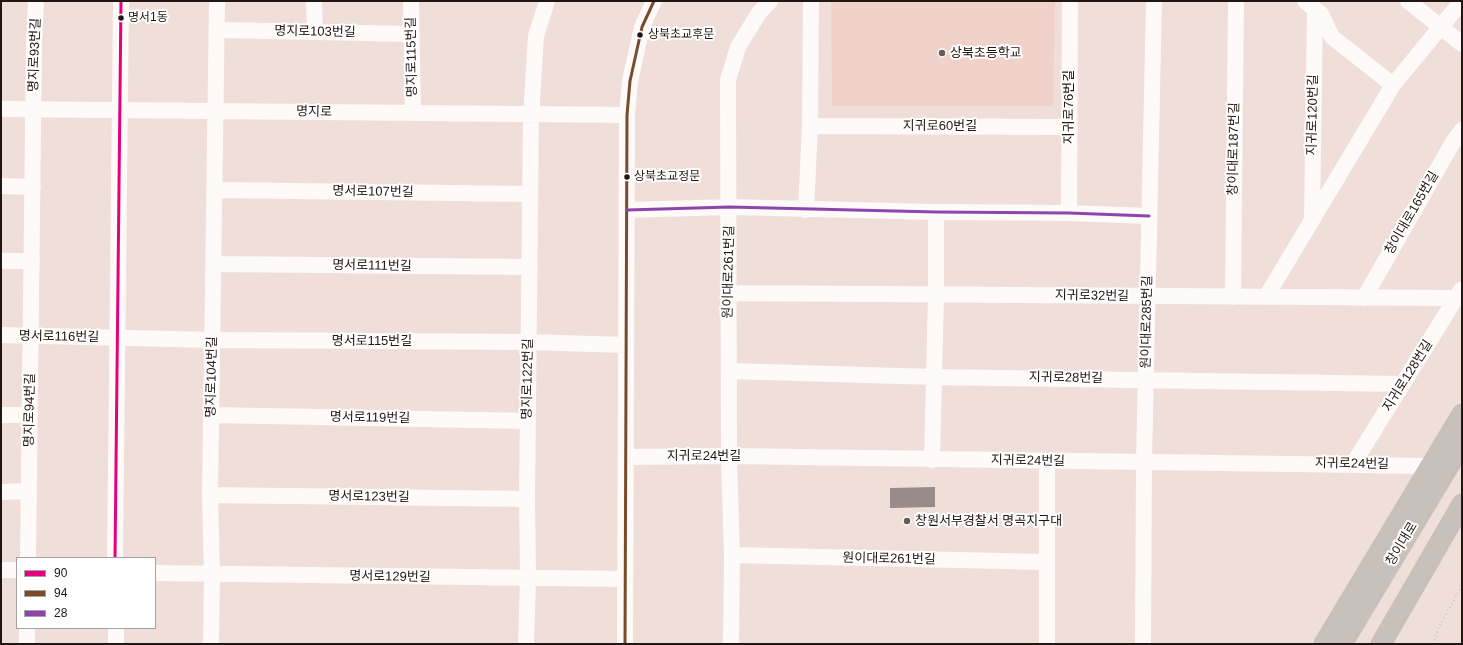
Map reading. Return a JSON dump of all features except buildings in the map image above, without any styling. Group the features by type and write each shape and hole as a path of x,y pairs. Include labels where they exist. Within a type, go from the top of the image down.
{"main road":[{"path":"1324,644 1462,414"},
{"name":"창이대로","path":"1342,644 1462,444"},
{"name":"창이대로","path":"1356,644 1462,465"},
{"path":"1381,644 1462,504"}],"street":[{"name":"명지로93번길","path":"34,110 36,1"},
{"path":"116,557 121,1"},
{"path":"216,111 218,30 217,1"},
{"path":"314,1 315,32"},
{"name":"명지로115번길","path":"412,1 413,113"},
{"name":"명지로122번길","path":"526,644 528,578 527,499 532,114 536,36 547,1"},
{"path":"625,644 627,114 630,81 642,27 654,1"},
{"name":"원이대로261번길","path":"732,644 732,555 728,456 728,293 730,207 728,80 738,47 759,14 770,1"},
{"path":"806,210 810,126 811,1"},
{"name":"지귀로76번길","path":"1069,213 1070,1"},
{"name":"원이대로285번길","path":"1143,644 1144,462 1154,1"},
{"name":"창이대로187번길","path":"1233,297 1236,1"},
{"path":"1408,1 1462,44"},
{"path":"1266,298 1393,85 1462,1"},
{"name":"지귀로120번길","path":"1310,5 1321,14 1332,37 1393,85"},
{"name":"지귀로120번길","path":"1310,5 1312,221"},
{"name":"명지로103번길","path":"218,30 412,34"},
{"name":"명지로","path":"1,109 627,114"},
{"name":"명지로94번길","path":"28,557 34,110"},
{"name":"명지로104번길","path":"211,644 212,575 210,495 216,111"},
{"name":"지귀로60번길","path":"810,126 1069,127"},
{"name":"창이대로165번길","path":"1364,298 1453,142 1462,130"},
{"path":"1,186 33,187"},
{"name":"명서로107번길","path":"215,190 530,194"},
{"path":"627,210 730,207 806,210 1069,213 1149,216"},
{"path":"932,460 936,295 936,212"},
{"path":"1,261 32,261"},
{"name":"명서로111번길","path":"214,264 530,267"},
{"name":"지귀로32번길","path":"728,293 1364,298 1459,293"},
{"name":"지귀로128번길","path":"1353,464 1459,293"},
{"name":"명서로116번길","path":"1,335 118,338"},
{"name":"명서로115번길","path":"118,338 529,342 626,345"},
{"name":"지귀로28번길","path":"729,371 934,377 1404,384"},
{"path":"1,415 30,415"},
{"name":"명서로119번길","path":"212,415 528,421"},
{"name":"지귀로24번길","path":"626,456 728,456 1430,466"},
{"path":"1047,461 1047,644"},
{"path":"1,492 29,491"},
{"name":"명서로123번길","path":"210,495 527,499"},
{"name":"원이대로261번길","path":"732,555 1047,562"},
{"path":"1,570 16,570"},
{"name":"명서로129번길","path":"156,573 212,575 625,579"},
{"path":"27,644 28,629"},
{"path":"116,629 116,644"}],"path":[{"path":"1433,644 1438,629 1462,585"}],"shaded area":[{"name":"상북초등학교","path":"831,1 1055,1 1053,106 832,106"}],"transit line":[{"name":"90","path":"115,557 121,1"},
{"name":"94","path":"625,644 627,115 630,81 642,27 654,1"},
{"name":"28","path":"627,210 730,207 936,212 1069,213 1149,216"}],"place":[{"name":"명서1동","path":"121,18"},
{"name":"상북초교후문","path":"640,35"},
{"name":"상북초등학교","path":"942,53"},
{"name":"상북초교정문","path":"627,177"},
{"name":"창원서부경찰서 명곡지구대","path":"907,521"}]}
